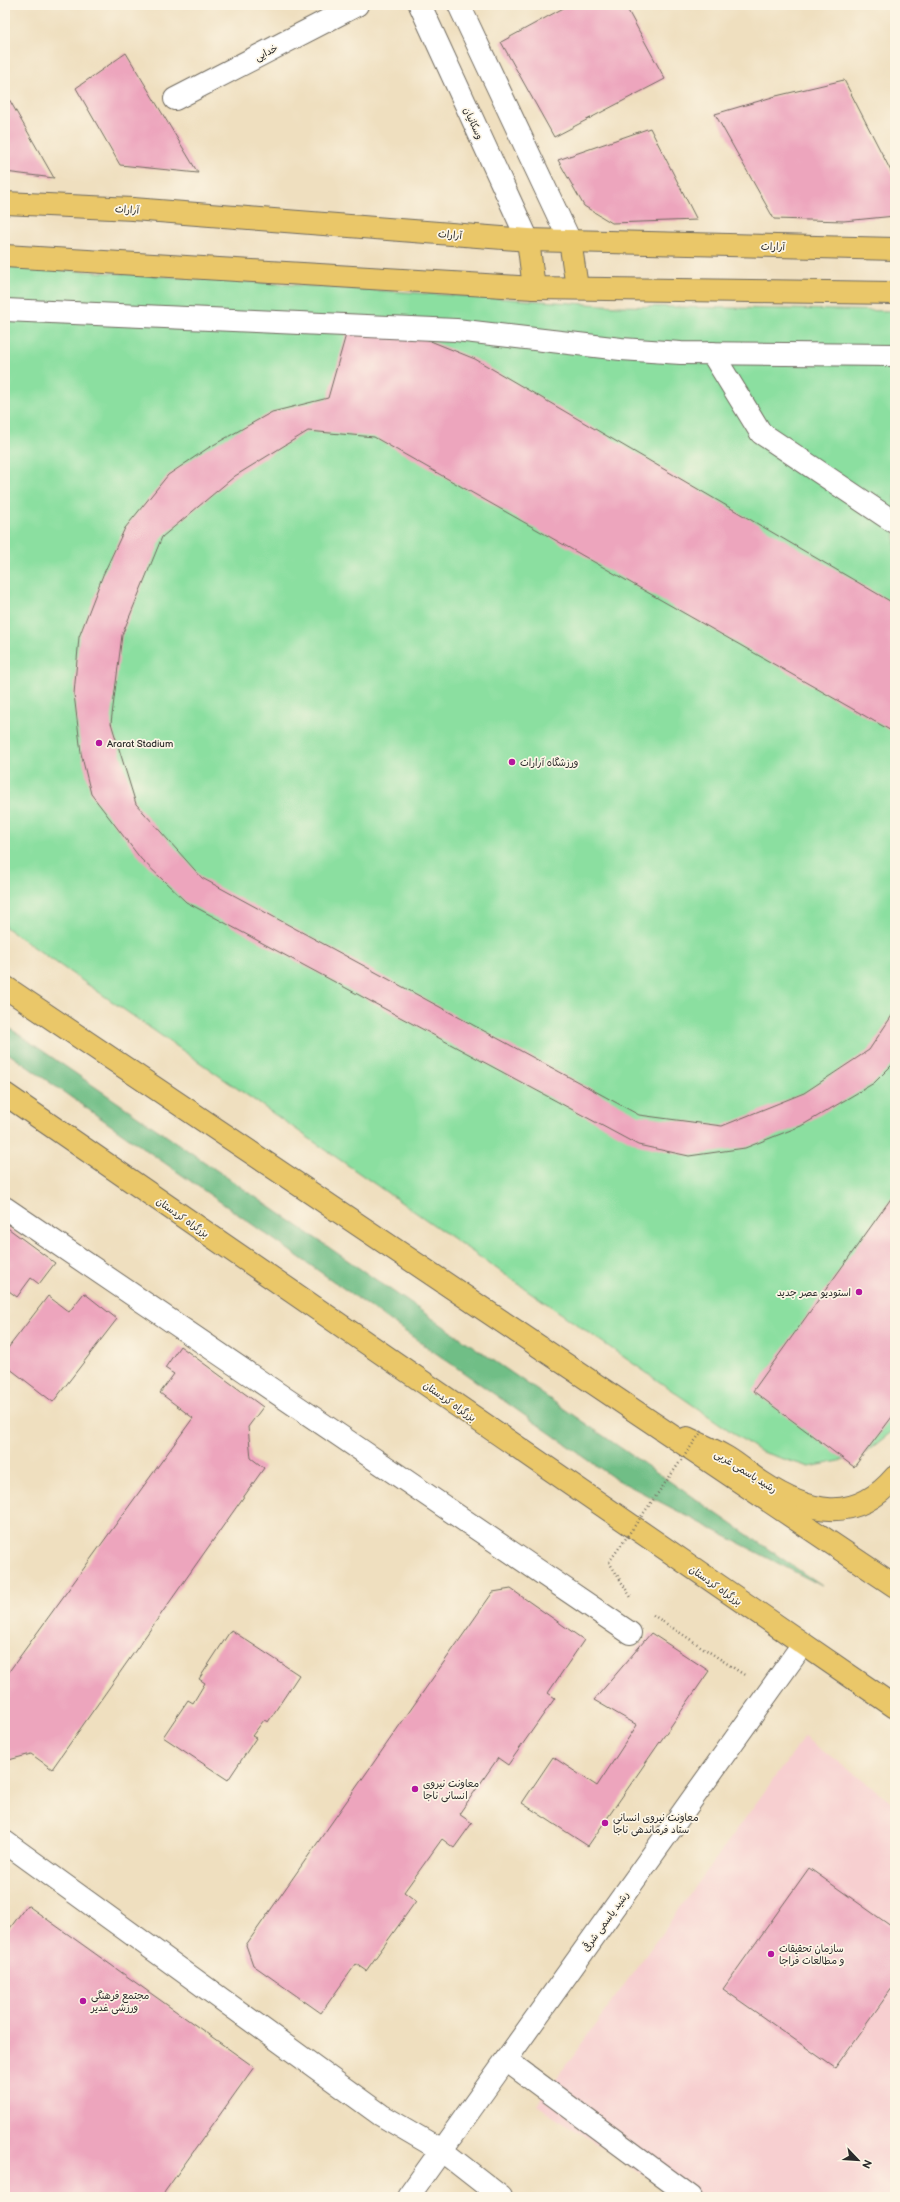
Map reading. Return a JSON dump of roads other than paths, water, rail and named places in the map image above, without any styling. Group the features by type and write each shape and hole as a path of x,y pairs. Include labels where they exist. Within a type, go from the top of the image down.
{"main road":[{"name":"آرارات","path":"5,203 133,209 528,240 895,248"},
{"path":"528,240 534,288"},
{"path":"570,241 577,287"},
{"path":"5,256 534,288 577,287 895,293"},
{"path":"5,987 895,1586"},
{"name":"بزرگراه کردستان","path":"5,1094 895,1707"},
{"name":"رشید یاسمی غربی","path":"639,1415 726,1457 761,1483 792,1500 821,1509 842,1510 859,1505 876,1494 895,1477"}],"street":[{"name":"خدایی","path":"175,99 357,5"},
{"name":"وسکانیان","path":"420,5 528,240"},
{"path":"459,5 570,241"},
{"path":"5,310 456,330 621,349 712,353 895,355"},
{"path":"712,353 760,433 894,522 895,520"},
{"path":"5,1208 630,1633"},
{"name":"رشید یاسمی شرقی","path":"408,2197 803,1644"},
{"path":"5,1842 381,2115 441,2150 501,2197"},
{"path":"506,2060 691,2197"}],"place":[{"name":"Ararat Stadium","path":"99,743"},
{"name":"ورزشگاه آرارات","path":"512,762"},
{"name":"استودیو عصر جدید","path":"859,1292"},
{"name":"معاونت نیروی انسانی ناجا","path":"415,1789"},
{"name":"معاونت نیروی انسانی ستاد فرماندهی ناجا","path":"605,1823"},
{"name":"سازمان تحقیقات و مطالعات فراجا","path":"771,1954"},
{"name":"مجتمع فرهنگی ورزشی غدیر","path":"83,2001"}]}
